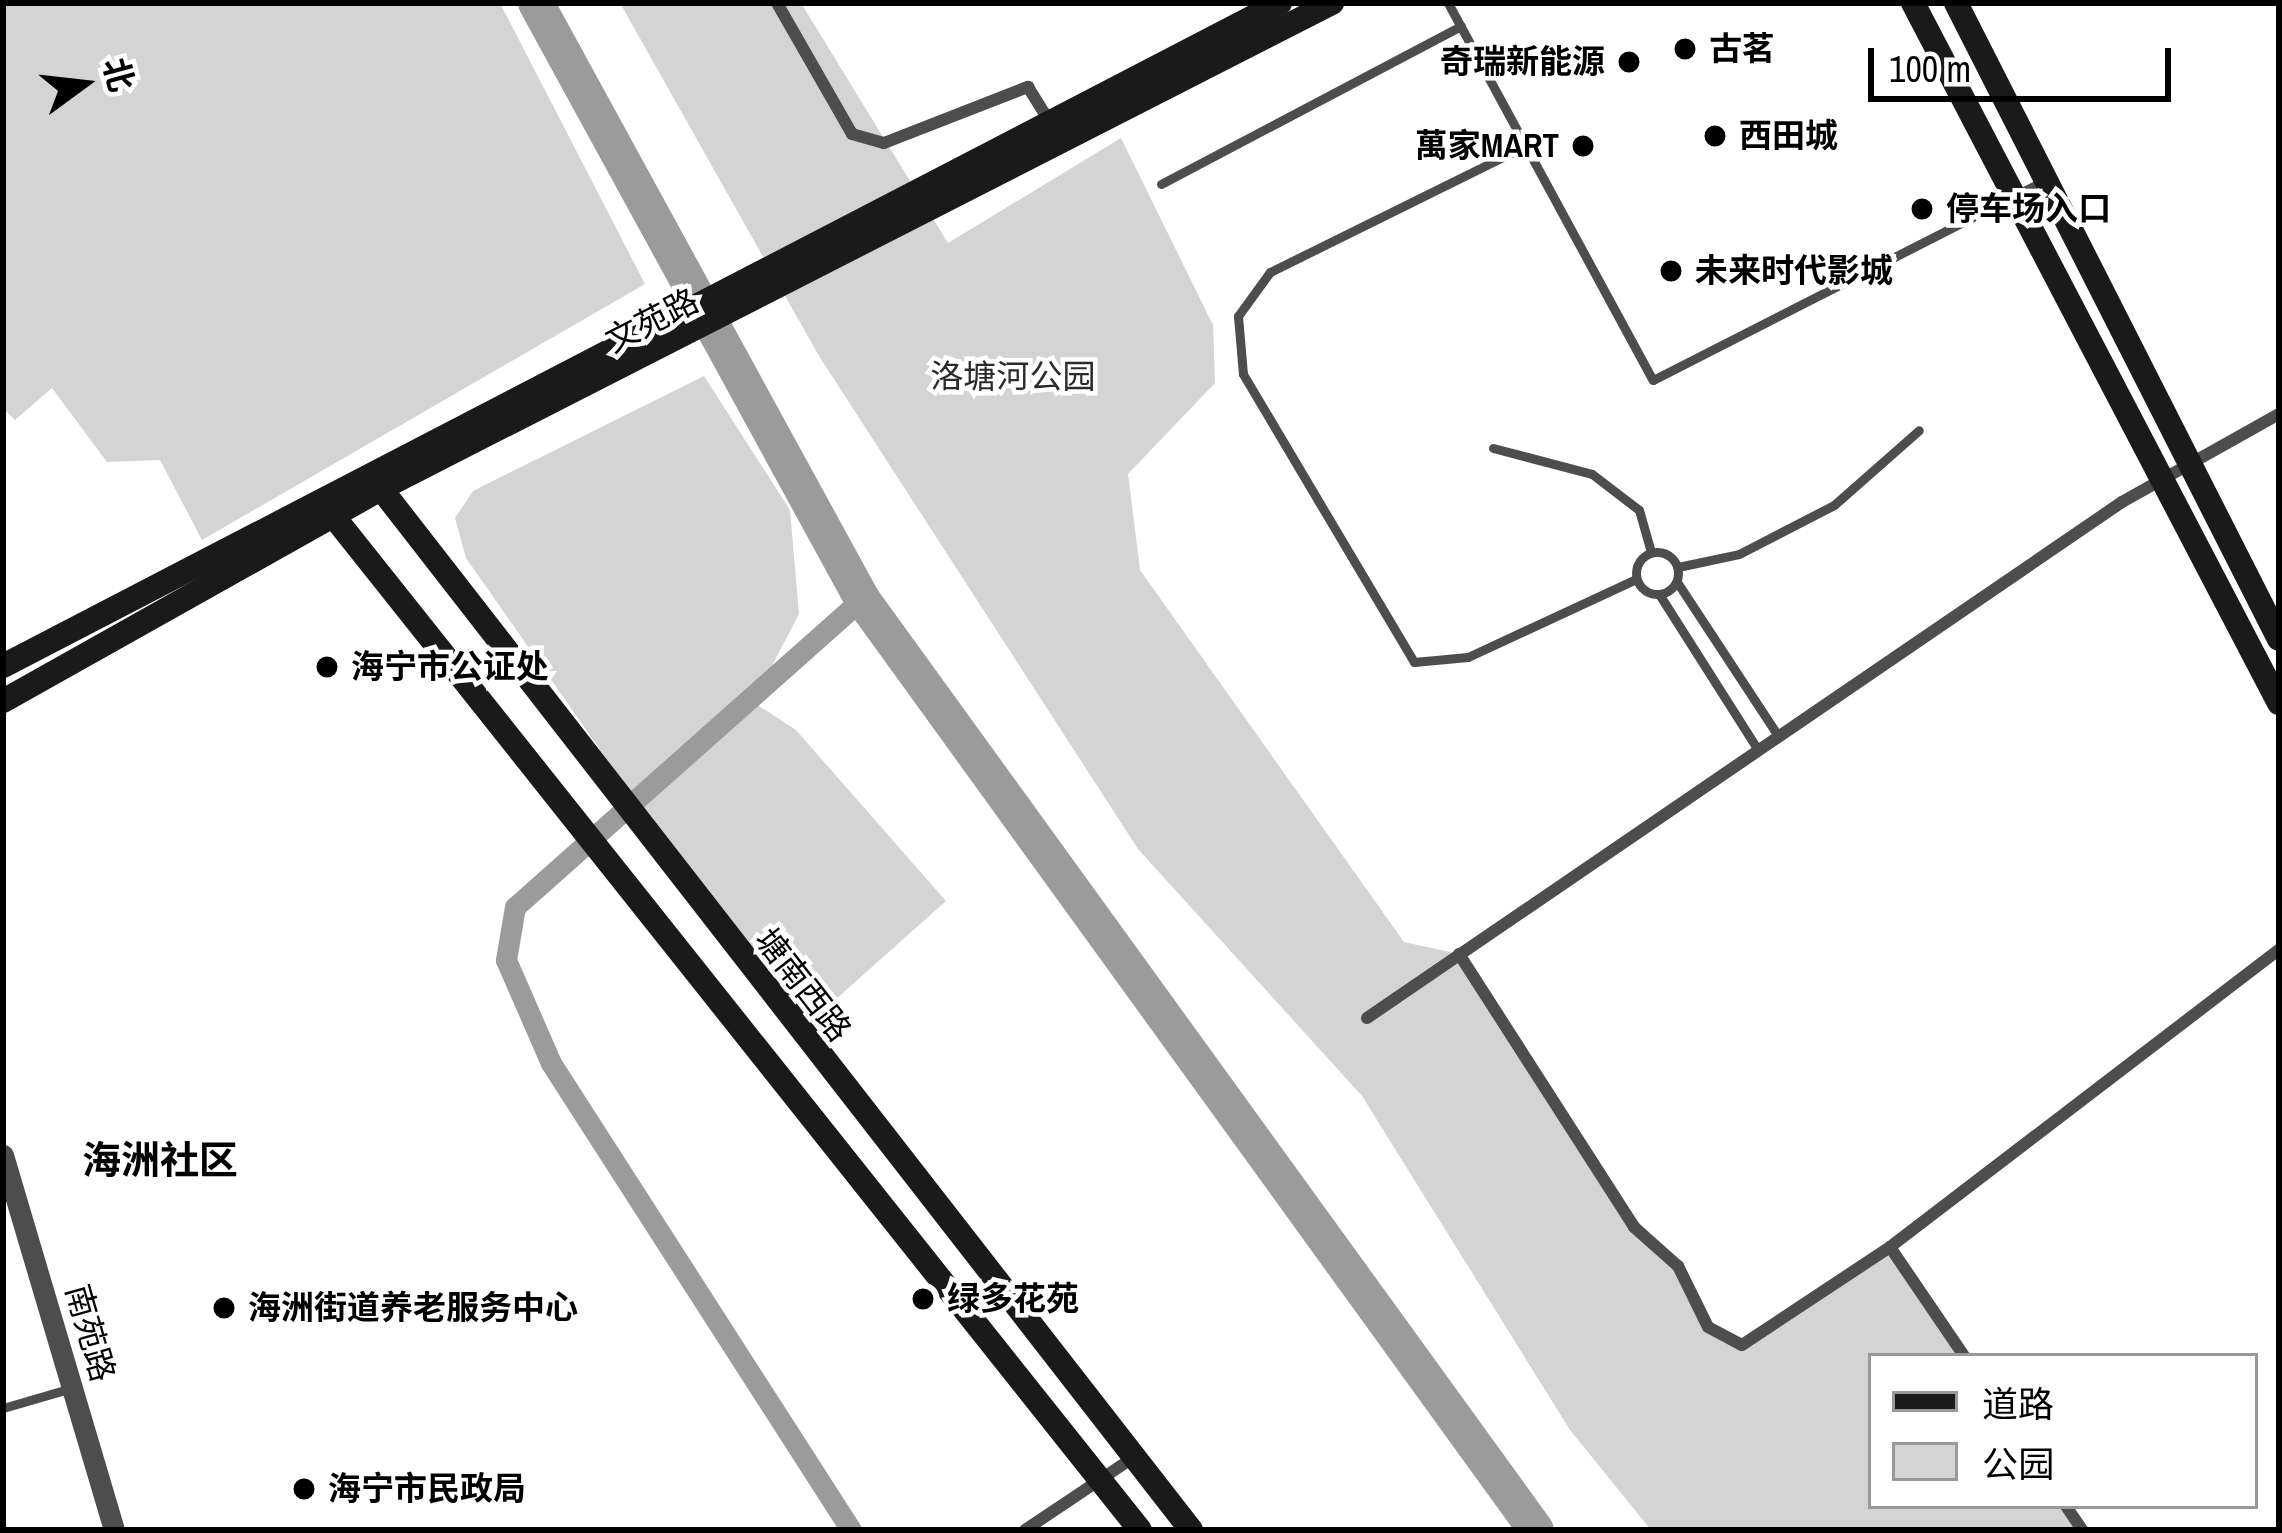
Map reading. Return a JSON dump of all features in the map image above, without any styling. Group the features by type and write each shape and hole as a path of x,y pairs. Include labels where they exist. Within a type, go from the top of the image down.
{"main road":[{"name":"文苑路","path":"3,666 642,350 824,271 1280,3"},
{"name":"文苑路","path":"642,350 810,245 1332,3"},
{"path":"1913,3 2156,480 2279,703"},
{"path":"1956,3 2184,464 2279,639"},
{"name":"塘南西路","path":"376,482 598,778 1191,1530"},
{"name":"文苑路","path":"3,701 327,508"},
{"path":"327,508 1140,1530"}],"street":[{"path":"777,3 852,134 884,143 1028,87 1057,133"},
{"path":"1367,1018 2156,480 2279,414"},
{"path":"1459,954 1634,1227 1678,1266 1723,1342 1763,1336 1890,1247 2279,950"},
{"name":"南苑路","path":"3,1155 114,1530"},
{"path":"1890,1247 1962,1353"},
{"path":"1024,1530 1102,1484 1134,1457"}],"lane":[{"path":"1448,3 1653,380 2044,181"},
{"path":"1161,184 1460,26"},
{"path":"1493,448 1592,474 1640,510 1651,552 1636,579 1468,657 1414,662 1243,374 1238,316 1270,272 1523,147"},
{"path":"1651,552 1678,567 1739,554 1834,505 1919,430"},
{"path":"1678,567 1676,582 1778,736"},
{"path":"1636,579 1659,594 1758,750"},
{"path":"1659,594 1676,582"},
{"path":"3,1408 72,1388"}],"green space":[{"path":"3,3 500,3 645,284 202,540 160,460 107,462 52,388 15,420 3,408"},
{"name":"洛塘河公园","path":"620,3 801,3 948,243 1121,138 1213,325 1215,383 1128,474 1140,570 1404,942 1459,954 1634,1227 1678,1266 1723,1342 1742,1345 1890,1247 1962,1353 1868,1353 1868,1509 2068,1509 2082,1530 1651,1530 1570,1430 1362,1096 1138,849 819,356"},
{"path":"704,376 790,510 799,614 753,702 796,730 946,901 798,1033 466,558 455,518 473,491"}],"waterway":[{"path":"536,3 862,599 1536,1530"},
{"path":"851,1530 551,1063 506,960 515,907 862,599"}],"place":[{"name":"古茗","path":"1685,49"},
{"name":"奇瑞新能源","path":"1629,62"},
{"name":"西田城","path":"1715,136"},
{"name":"萬家MART","path":"1583,146"},
{"name":"停车场入口","path":"1922,209"},
{"name":"未来时代影城","path":"1671,271"},
{"name":"海宁市公证处","path":"327,667"},
{"name":"绿多花苑","path":"923,1299"},
{"name":"海洲街道养老服务中心","path":"224,1308"},
{"name":"海宁市民政局","path":"304,1489"}],"district":[{"name":"海洲社区","path":"160,1160"}]}
